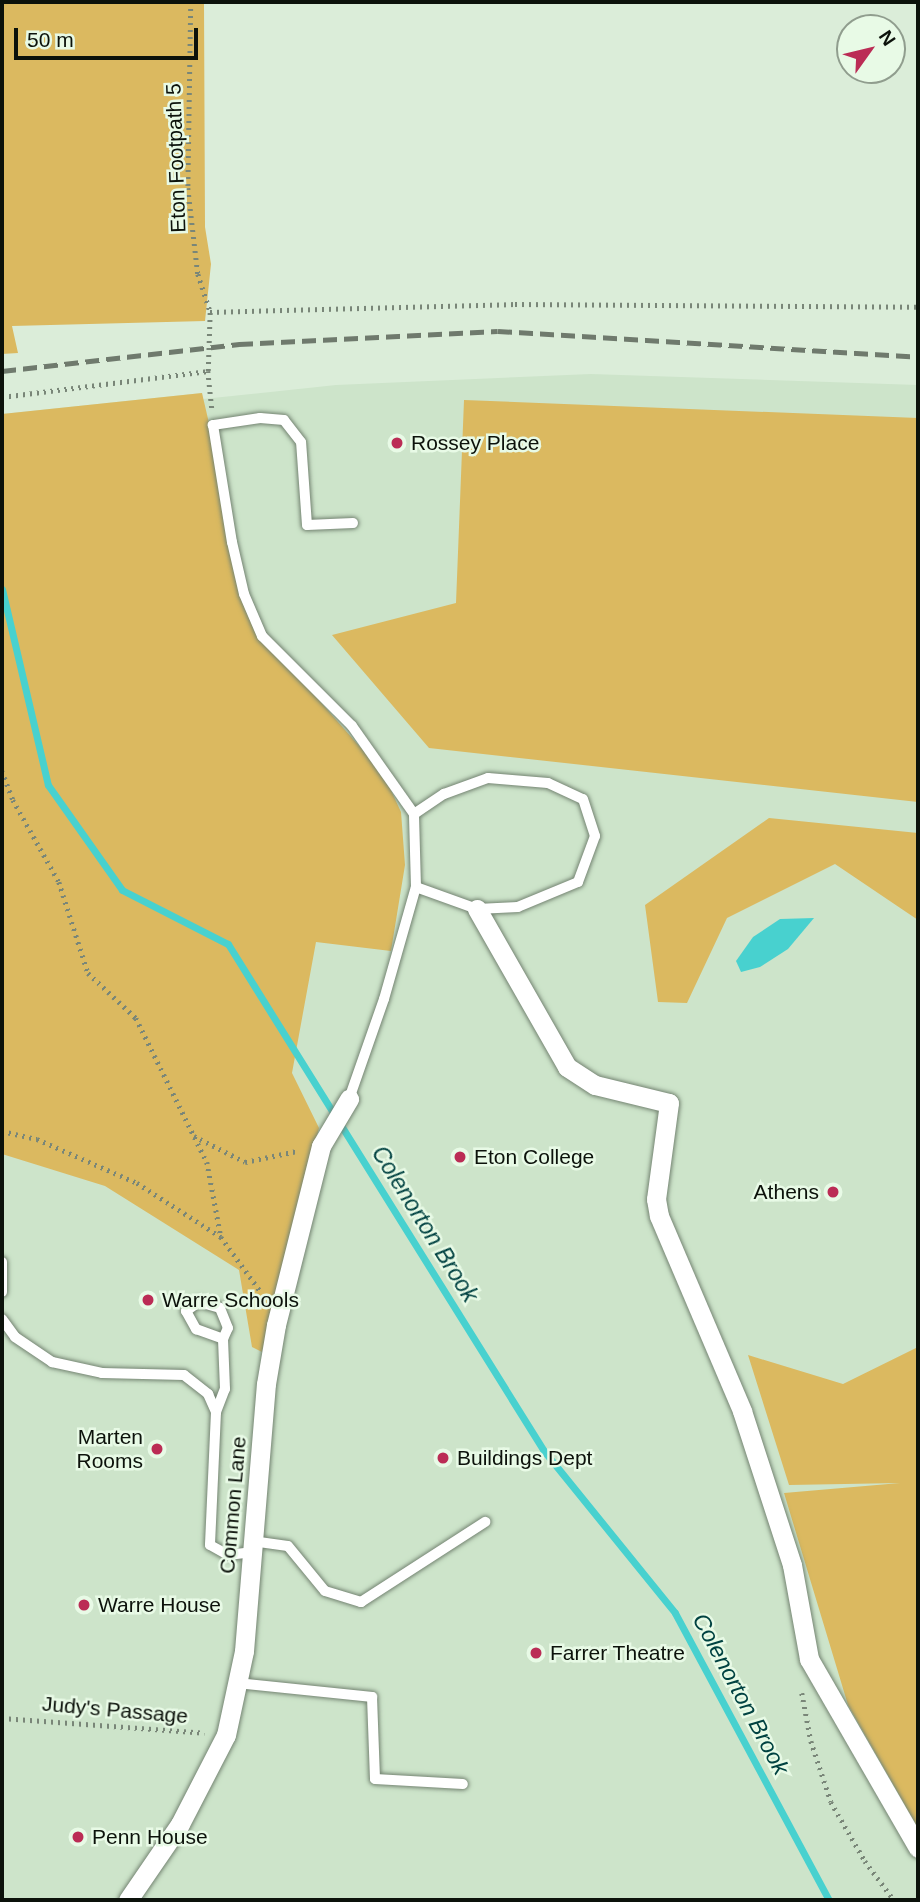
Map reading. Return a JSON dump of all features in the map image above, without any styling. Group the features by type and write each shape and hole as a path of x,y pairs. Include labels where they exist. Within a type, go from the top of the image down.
{"street":[{"path":"477,909 567,1067 595,1085 669,1103 656,1199 659,1216 742,1411 792,1566 809,1660 918,1848"},
{"name":"Common Lane","path":"128,1900 180,1824 226,1735 237,1683 276,1325 321,1146 349,1098"}],"lane":[{"path":"349,1098 384,999 416,887 414,814 352,726 262,636 244,594 213,425 260,418 284,420 301,442 307,524 353,523"},
{"path":"414,814 444,794 488,778 548,783 583,799 595,836 578,882 518,907 477,909 416,887"},
{"path":"2,1262 2,1292"},
{"path":"2,1319 15,1337 52,1362 102,1373 184,1375 208,1394 216,1412"},
{"path":"223,1339 225,1389 216,1412 209,1545 228,1555 251,1547 288,1546 325,1591 361,1602 485,1522"},
{"path":"237,1683 372,1697 375,1779 463,1784"}],"path":[{"name":"Eton Footpath 5","path":"191,2 188,188 198,274 210,312 208,371"},
{"path":"210,312 515,303 918,307"},
{"path":"2,397 208,371 213,425"},
{"path":"2,771 13,800 59,882 88,973 136,1018 207,1162 221,1237"},
{"path":"2,1131 37,1139 137,1183 221,1237 256,1279 276,1325"},
{"path":"194,1136 245,1162 321,1146"},
{"path":"800,1679 811,1741 831,1802 865,1861 894,1900"},
{"name":"Judy's Passage","path":"2,1718 226,1735"}],"shaded area":[{"path":"2,2 204,2 205,227 211,264 205,321 12,326 18,353 2,354"},
{"name":"Eton College","path":"591,374 918,385 918,1900 2,1900 2,414 202,393 203,399 336,385"},
{"path":"202,393 257,630 383,773 401,812 405,865 391,951 316,942 292,1073 319,1128 262,1352 252,1347 239,1270 105,1186 2,1154 2,414"},
{"path":"464,400 918,418 918,802 429,748 332,635 456,603"},
{"path":"769,818 918,833 918,920 835,864 727,918 687,1003 658,1002 645,905"},
{"path":"918,1347 918,1828 848,1705 784,1493 900,1483 789,1485 748,1355 843,1384"}],"water":[{"path":"814,918 788,949 760,967 741,972 736,961 753,937 780,919"}],"waterway":[{"name":"Colenorton Brook","path":"2,589 48,785 122,890 228,944 544,1451 675,1613 829,1900"}],"railway":[{"path":"2,371 239,344 498,331 918,357"}],"place":[{"name":"Rossey Place","path":"397,443"},
{"name":"Eton College","path":"460,1157"},
{"name":"Athens","path":"833,1192"},
{"name":"Warre Schools","path":"148,1300"},
{"name":"Marten Rooms","path":"157,1449"},
{"name":"Buildings Dept","path":"443,1458"},
{"name":"Warre House","path":"84,1605"},
{"name":"Farrer Theatre","path":"536,1653"},
{"name":"Penn House","path":"78,1837"}]}
